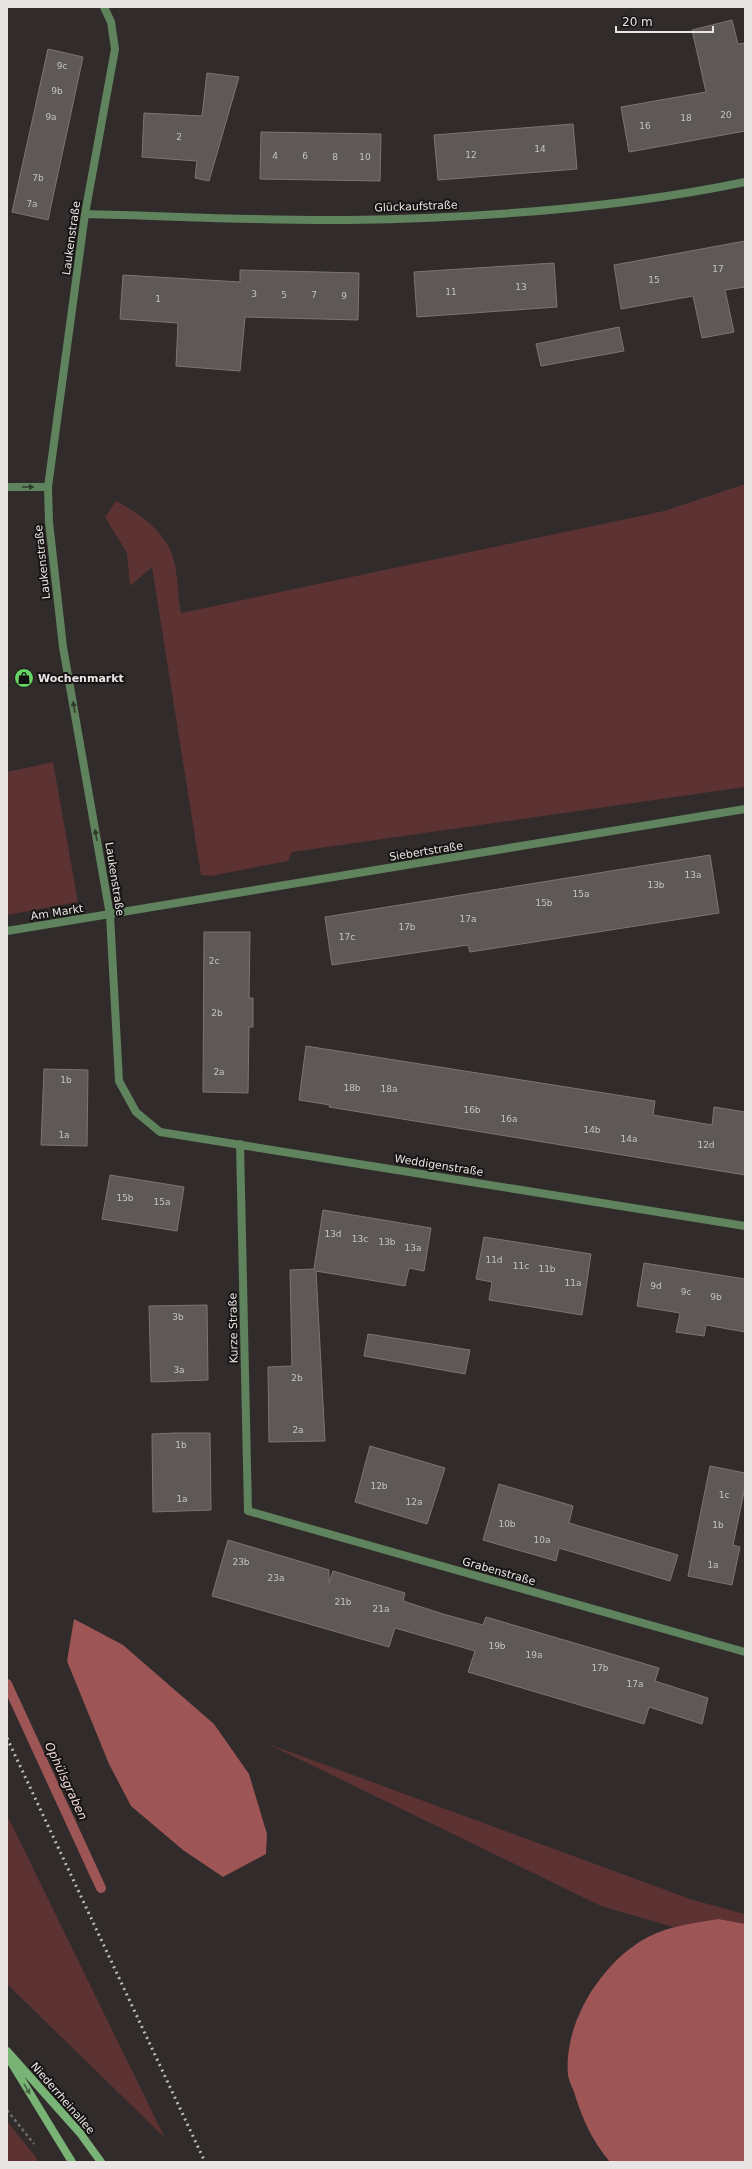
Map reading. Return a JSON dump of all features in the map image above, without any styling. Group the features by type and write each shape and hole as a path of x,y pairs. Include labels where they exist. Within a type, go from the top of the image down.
{"main road":[{"name":"Niederrheinallee","path":"7,2051 80,2133 101,2162"},
{"name":"Niederrheinallee","path":"7,2055 72,2162"}],"street":[{"name":"Laukenstraße","path":"104,7 111,22 115,49 85,214 48,487 49,522 64,647 110,915 119,1081 136,1112"},
{"name":"Glückaufstraße","path":"85,214 348,220 469,215 581,207 692,193 745,182"},
{"path":"7,487 48,487"},
{"name":"Siebertstraße","path":"110,915 745,809"},
{"name":"Am Markt","path":"7,931 110,915"},
{"name":"Weddigenstraße","path":"136,1112 160,1132 745,1226"},
{"name":"Kurze Straße","path":"240,1144 248,1511"},
{"name":"Grabenstraße","path":"248,1511 745,1652"}],"path":[{"path":"7,2110 30,2139"}],"shaded area":[{"path":"745,484 745,787 292,852 288,861 211,876 201,875 152,567 130,586 127,553 105,517 116,501 135,512 153,526 172,553 177,577 181,613 664,511"},
{"path":"53,762 78,902 7,915 7,772"},
{"path":"74,1619 123,1645 214,1724 249,1774 267,1834 266,1854 223,1877 183,1850 131,1806 109,1764 67,1661"},
{"path":"266,1743 693,1900 745,1914 745,1948 601,1906"},
{"path":"7,1815 165,2138 7,1984"},
{"path":"718,1919 745,1924 745,2162 610,2162 588,2129 568,2077 568,2055 572,2035 579,2015 601,1978 615,1961 631,1948 648,1937 665,1930 682,1925"},
{"path":"7,2121 35,2156 38,2162 7,2162"}],"building":[{"path":"732,20 738,44 745,43 745,131 629,152 621,107 706,92 692,30"},
{"path":"48,49 83,57 48,220 12,212"},
{"path":"207,73 239,77 209,181 195,178 197,161 142,157 144,113 202,116"},
{"path":"573,124 577,169 438,180 434,135"},
{"path":"261,132 381,134 380,181 260,179"},
{"path":"745,241 745,287 725,290 734,332 702,338 693,296 621,309 614,265"},
{"path":"554,263 557,307 417,317 414,272"},
{"path":"240,270 359,273 358,320 245,317 240,371 176,366 178,323 120,319 123,275 240,282"},
{"path":"619,327 624,351 541,366 536,344"},
{"path":"710,855 719,913 470,952 468,945 332,965 325,917"},
{"path":"204,932 250,932 249,998 253,998 253,1027 249,1027 248,1093 203,1092"},
{"path":"306,1046 655,1101 653,1115 712,1125 714,1107 745,1112 745,1175 329,1107 330,1105 299,1100"},
{"path":"44,1069 88,1070 87,1146 41,1145"},
{"path":"110,1175 184,1187 177,1231 102,1219"},
{"path":"323,1210 431,1228 424,1271 409,1268 405,1286 316,1271 325,1441 269,1442 268,1367 292,1366 290,1270 314,1269"},
{"path":"484,1237 591,1254 582,1315 489,1300 492,1282 476,1279"},
{"path":"644,1263 745,1279 745,1332 706,1325 704,1336 676,1332 680,1313 637,1306"},
{"path":"207,1305 208,1380 151,1382 149,1306"},
{"path":"368,1334 470,1350 465,1374 364,1356"},
{"path":"210,1433 211,1510 153,1512 152,1434"},
{"path":"370,1446 445,1468 427,1524 355,1502"},
{"path":"710,1466 745,1473 745,1487 733,1545 740,1547 732,1585 688,1576"},
{"path":"499,1484 573,1506 569,1523 678,1555 670,1581 559,1548 556,1561 483,1540"},
{"path":"228,1540 329,1570 329,1583 333,1571 405,1593 403,1601 443,1614 483,1625 486,1617 659,1668 655,1681 708,1698 702,1724 649,1707 644,1724 468,1672 475,1651 395,1628 389,1647 212,1596"}],"waterway":[{"name":"Ophülsgraben","path":"7,1684 101,1888"}],"railway":[{"path":"7,1738 205,2162"}],"place":[{"name":"Wochenmarkt","path":"24,678"}]}
